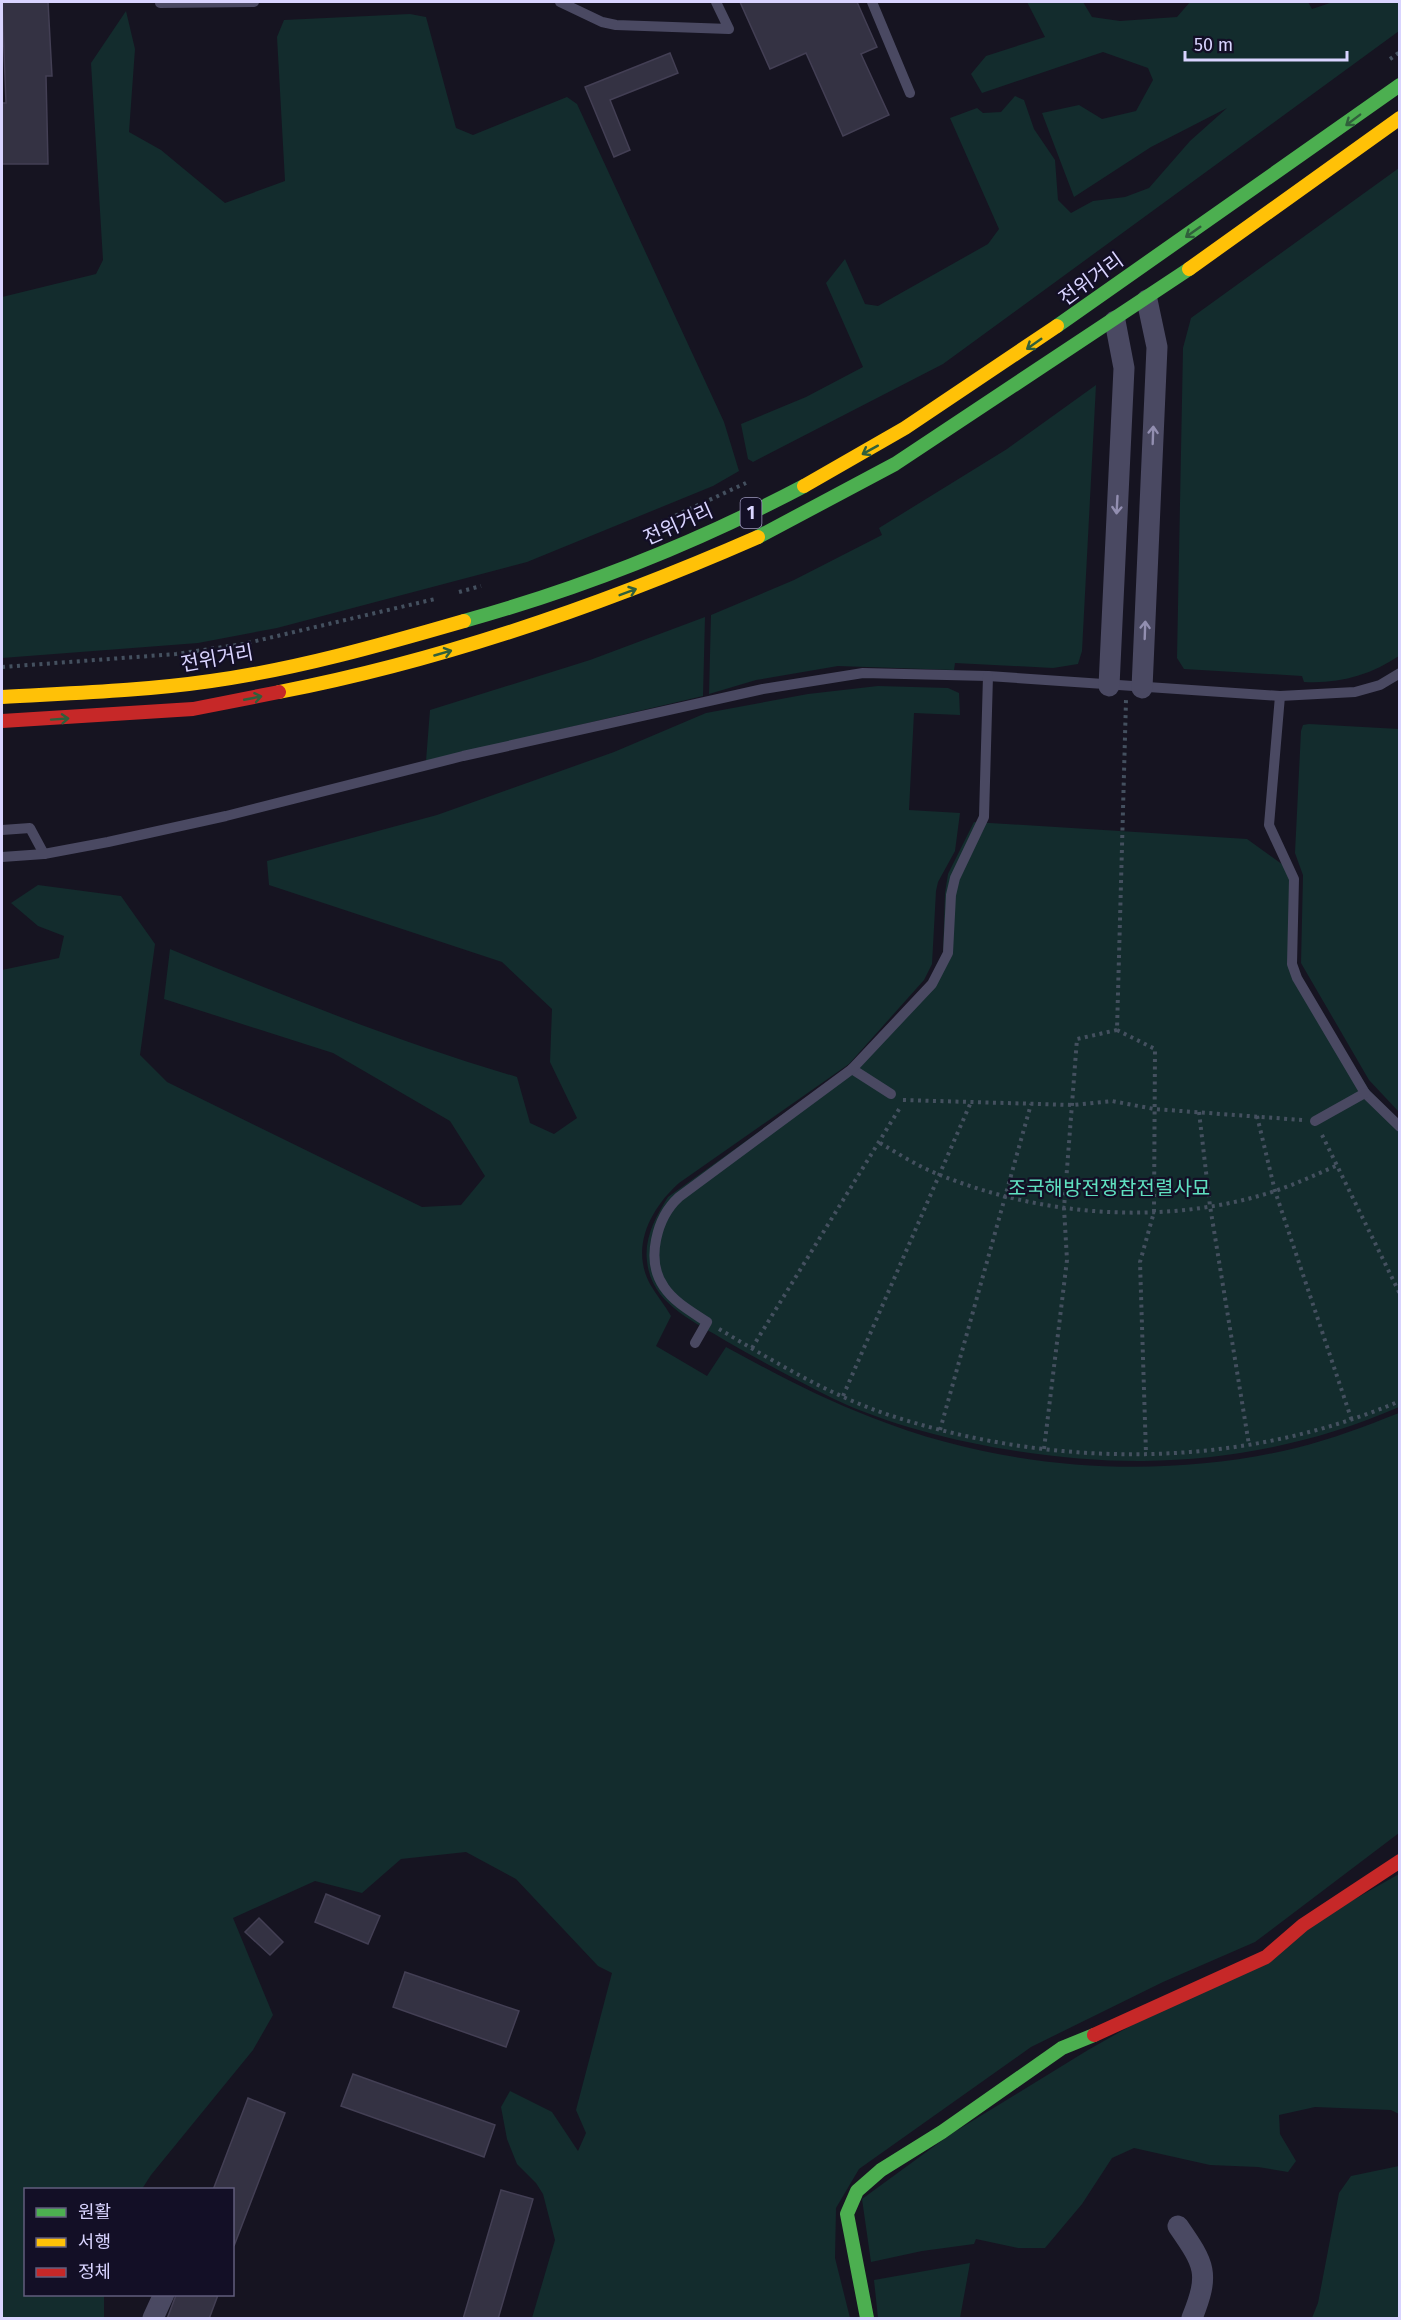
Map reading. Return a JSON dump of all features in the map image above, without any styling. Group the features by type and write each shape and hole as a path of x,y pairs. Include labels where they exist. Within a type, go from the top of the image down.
{"main road":[{"name":"전위거리","path":"2,697 191,684 306,662 436,630 568,590 664,552 762,508 878,446 1033,345 1334,134 1400,85"},
{"name":"1","path":"2,721 193,710 306,687 442,653 573,613 674,574 770,532 895,464 1147,300 1400,117"},
{"path":"867,2319 848,2214 857,2191 881,2169 942,2132 1062,2048 1122,2024 1266,1957 1303,1924 1400,1861"}],"street":[{"path":"1126,687 1157,347 1147,300"},
{"path":"1115,321 1124,368 1126,687"},
{"path":"1178,2226 1201,2259 1203,2290 1192,2319"},
{"path":"153,2319 164,2296"}],"lane":[{"path":"160,3 254,2"},
{"path":"560,2 602,22 616,25 729,29 716,2"},
{"path":"872,2 910,93"},
{"path":"2,857 44,854 226,816 463,756 763,689 864,673 988,676 1280,696 1355,693 1380,685 1400,673"},
{"path":"695,1343 707,1322 678,1302 664,1287 657,1275 655,1245 666,1213 679,1197 852,1069 932,984 948,953 951,895 955,878 984,817 988,676"},
{"path":"1280,696 1269,825 1294,879 1292,964 1297,978 1365,1093 1400,1127"},
{"path":"2,830 30,828 44,854"},
{"path":"852,1069 891,1094"},
{"path":"1315,1122 1365,1093"}],"path":[{"path":"1381,66 1400,52"},
{"path":"651,526 756,479"},
{"path":"450,595 492,583"},
{"path":"2,667 176,654 243,644 439,598"},
{"path":"1117,1030 1126,687"},
{"path":"1044,1449 1067,1260 1064,1208 1077,1039 1117,1030 1155,1049 1154,1212 1140,1262 1146,1454"},
{"path":"891,1094 905,1100 1031,1104 1073,1105 1112,1101 1154,1109 1315,1122 1400,1293"},
{"path":"752,1348 905,1100"},
{"path":"843,1396 971,1102"},
{"path":"940,1430 1031,1104"},
{"path":"1199,1112 1210,1206 1249,1445"},
{"path":"1257,1116 1275,1191 1352,1421"},
{"path":"880,1143 939,1175 1004,1197 1064,1208 1154,1212 1210,1206 1275,1191 1338,1165"},
{"path":"707,1322 843,1396 887,1414 993,1443 1044,1449 1097,1454 1146,1454 1193,1452 1249,1445 1298,1437 1352,1421 1400,1401"}],"green space":[{"path":"1027,2 1083,2 1092,17 1120,21 1177,17 1190,2 1308,2 1312,9 1333,2 1399,2 1399,31 943,364 753,462 748,459 741,424 806,397 863,367 826,283 845,259 865,304 878,306 988,244 999,229 950,118 977,108 983,113 1001,112 1015,96 1024,100 1034,129 1055,160 1058,200 1071,213 1093,201 1125,197 1149,188 1190,141 1227,108 1151,147 1074,197 1042,113 1079,105 1102,119 1136,111 1153,80 1148,68 1103,52 982,93 971,74 986,56 1045,37"},
{"path":"126,11 135,49 129,132 161,150 225,203 285,181 277,37 284,20 410,14 426,17 456,128 473,135 567,97 577,104 724,422 739,471 713,486 527,562 277,628 198,643 2,658 2,297 96,274 103,260 91,63"},
{"path":"1399,168 1399,656 1354,677 1317,682 1304,682 1302,676 1184,669 1177,658 1183,348 1191,318"},
{"path":"1096,385 1082,651 1078,664 1053,668 955,663 954,670 838,666 756,680 709,694 711,615 794,580 882,535 879,528 1007,449"},
{"path":"705,617 703,696 426,761 430,710 590,660"},
{"path":"878,686 948,688 959,693 960,715 914,713 909,810 960,813 955,851 938,882 936,891 932,964 924,980 849,1064 679,1183 660,1204 647,1229 642,1256 644,1270 650,1284 671,1316 656,1346 707,1376 726,1347 835,1403 923,1436 1028,1459 1082,1465 1136,1467 1191,1465 1244,1458 1296,1448 1349,1432 1399,1413 1399,1833 1255,1942 1163,1982 1031,2047 859,2169 836,2208 835,2258 850,2318 532,2318 555,2240 543,2194 536,2183 517,2164 507,2139 501,2107 510,2091 552,2112 578,2151 586,2133 576,2110 612,1973 598,1966 516,1879 466,1852 401,1859 362,1893 315,1881 233,1918 273,2015 253,2050 143,2188 24,2188 24,2296 104,2296 104,2318 2,2318 2,970 59,958 64,936 38,926 11,903 38,885 121,896 155,944 140,1055 167,1082 422,1207 461,1205 485,1176 450,1121 333,1053 164,999 170,949 385,1034 517,1077 530,1123 554,1134 577,1118 550,1062 552,1009 502,962 269,885 267,861 437,815 614,752 706,713 808,694"},
{"path":"1303,725 1399,729 1399,1112 1369,1080 1301,963 1303,875 1295,853 1301,731"},
{"name":"조국해방전쟁참전렬사묘","path":"974,822 1247,839 1297,875 1297,965 1301,979 1369,1090 1399,1120 1399,1407 1338,1430 1306,1439 1242,1453 1210,1457 1144,1461 1068,1458 1027,1453 945,1437 905,1426 834,1399 688,1318 665,1300 657,1289 650,1276 647,1244 655,1220 668,1197 850,1066 928,984 943,953 948,874"},
{"path":"1399,1874 1399,2114 1391,2110 1315,2107 1279,2115 1280,2134 1296,2161 1288,2172 1258,2167 1210,2165 1134,2148 1112,2158 1082,2204 1045,2248 1018,2248 976,2239 974,2244 922,2251 871,2262 862,2199 951,2134 1088,2050"},
{"path":"1399,2166 1399,2318 1312,2318 1318,2303 1339,2193 1351,2176"},
{"path":"970,2263 960,2318 878,2318 874,2280"}],"building":[{"path":"2,2 48,2 52,76 46,76 48,164 2,164 2,103 6,103"},
{"path":"740,2 857,2 877,47 861,54 889,115 843,136 806,53 770,69"},
{"path":"670,53 678,73 610,100 630,150 614,157 585,87"},
{"path":"326,1894 380,1916 368,1944 315,1922"},
{"path":"259,1918 283,1942 270,1955 245,1932"},
{"path":"405,1972 519,2011 506,2047 393,2007"},
{"path":"353,2074 495,2125 484,2157 341,2106"},
{"path":"248,2098 285,2113 234,2246 234,2188 214,2188"},
{"path":"501,2190 533,2199 498,2319 463,2319"},
{"path":"176,2296 218,2296 209,2319 167,2319"}],"traffic: fast":[{"path":"1057,326 1400,85"},
{"path":"758,537 895,464 1189,269"},
{"path":"464,621 552,594 638,562 722,526 804,486"},
{"path":"867,2318 847,2214 857,2191 881,2170 942,2132 1062,2048 1094,2035"}],"traffic: slow":[{"path":"1189,269 1400,118"},
{"path":"804,486 905,428 1057,326"},
{"path":"279,692 402,664 523,628 641,585 758,537"},
{"path":"2,697 159,687 243,676 339,656 464,621"}],"traffic: jam":[{"path":"2,721 193,709 279,692"},
{"path":"1094,2035 1266,1957 1303,1925 1400,1861"}]}
